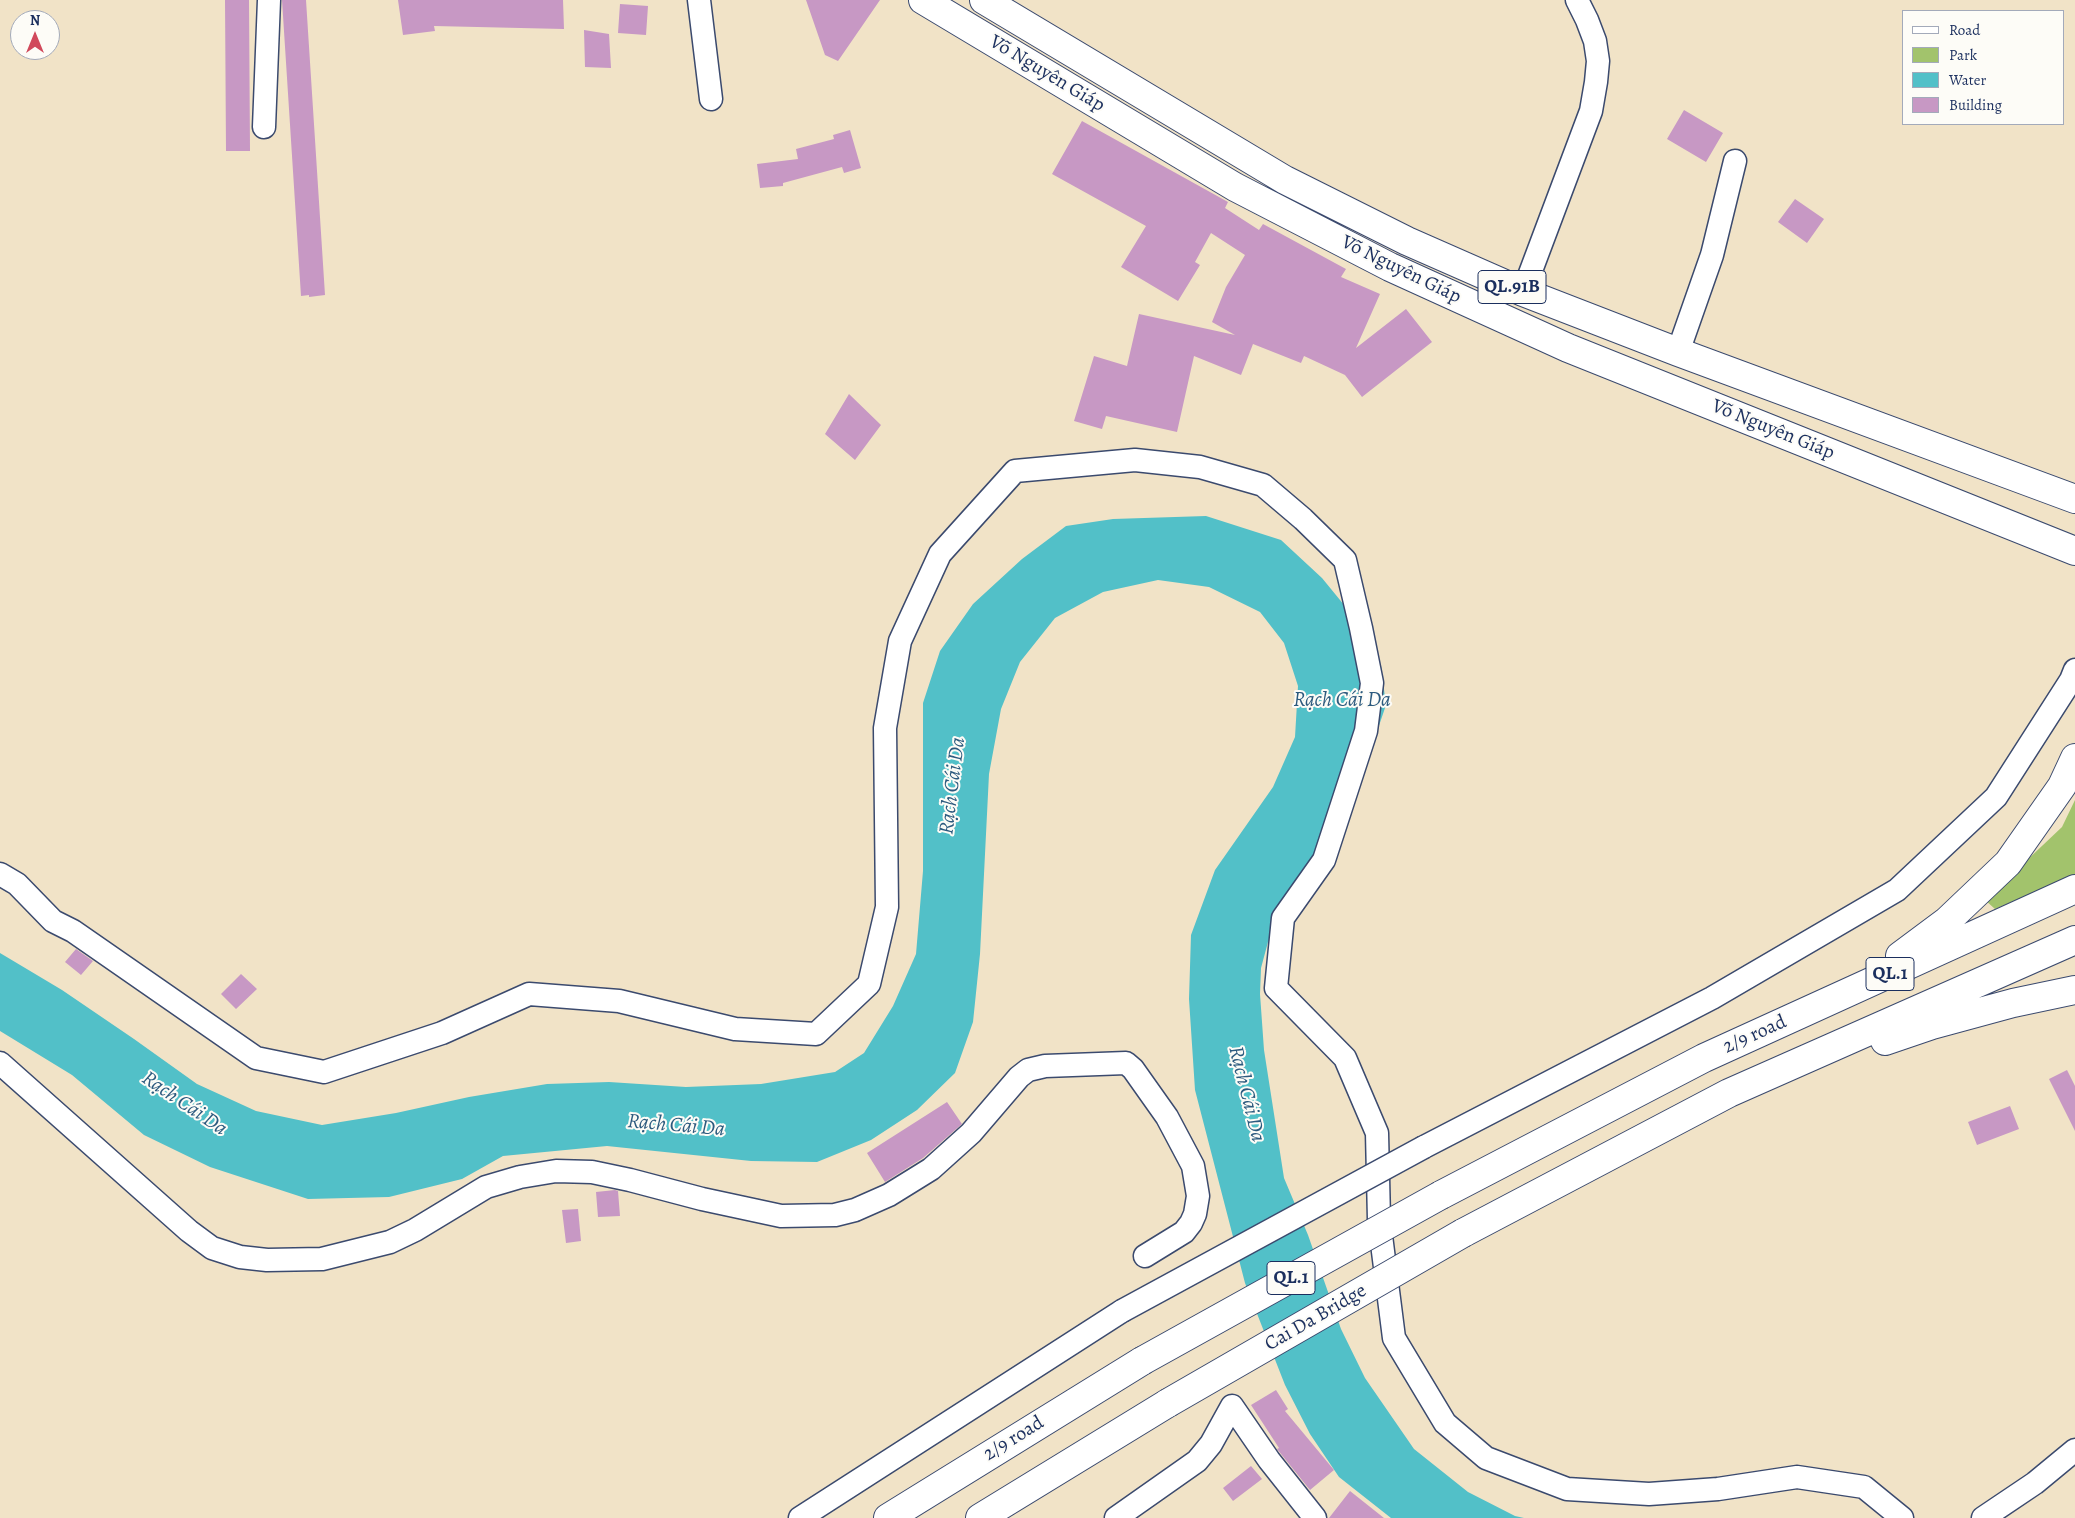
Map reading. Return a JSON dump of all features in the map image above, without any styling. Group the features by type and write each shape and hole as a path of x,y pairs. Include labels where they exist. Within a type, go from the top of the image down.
{"highway":[{"name":"Võ Nguyên Giáp","path":"923,0 1235,187 1390,267 1568,348 2075,551"},
{"name":"Võ Nguyên Giáp","path":"984,0 1285,180 1407,241 1523,292 2075,500"},
{"path":"1704,1058 1887,966 1947,921 2008,863 2062,786 2075,758"},
{"name":"2/9 road","path":"888,1518 1142,1361 1441,1195 1704,1058 2075,890"},
{"name":"QL.1","path":"1729,1093 2075,940"},
{"path":"1729,1093 1932,1025 2013,1003 2075,990"},
{"name":"Cai Da Bridge","path":"980,1518 1168,1403 1463,1233 1729,1093"}],"street":[{"path":"264,127 269,0"},
{"path":"700,0 710,99"},
{"path":"1523,292 1591,111 1598,61 1595,41 1577,0"},
{"path":"1678,352 1712,255 1735,161"},
{"path":"0,874 17,884 53,921 73,931 256,1058 324,1072 442,1033 529,994 619,1001 734,1029 816,1034 869,984 887,906 885,728 900,641 940,554 1015,471 1136,460 1200,467 1263,485 1303,519 1345,560 1372,683 1366,730 1324,860 1283,918 1276,988 1345,1058 1377,1133 1379,1220 1394,1338 1445,1423 1486,1458 1567,1489 1649,1494 1718,1489 1797,1477 1864,1487 1902,1518"},
{"path":"800,1518 1122,1311 1424,1147 1712,998 1897,890 1996,797 2071,680 2075,670"},
{"path":"0,1063 189,1231 212,1248 240,1257 267,1260 322,1259 390,1242 415,1230 486,1187 520,1177 556,1171 592,1172 781,1216 835,1215 856,1210 889,1194 931,1169 971,1133 1019,1077 1028,1070 1045,1066 1126,1064 1133,1069 1167,1116 1193,1166 1198,1196 1193,1218 1184,1232 1145,1256"},
{"path":"1116,1518 1197,1461 1211,1444 1232,1406 1269,1460 1315,1518"},
{"path":"1983,1518 2035,1483 2075,1450"}],"green space":[{"path":"2075,800 2075,893 2051,885 1995,909 1985,900 2062,827"}],"water":[{"name":"Rạch Cái Da","path":"1206,516 1281,540 1322,578 1358,622 1381,666 1386,705 1365,767 1304,887 1268,942 1261,968 1260,994 1264,1050 1284,1178 1308,1235 1341,1329 1365,1378 1414,1449 1468,1492 1515,1516 1524,1518 1391,1518 1339,1477 1310,1434 1285,1385 1245,1283 1195,1090 1189,999 1191,935 1215,870 1273,787 1295,737 1298,686 1284,643 1260,612 1209,587 1158,580 1103,592 1055,618 1020,662 1001,709 989,774 980,954 973,1022 955,1073 917,1110 871,1140 817,1162 751,1161 607,1146 503,1156 462,1179 389,1197 308,1199 210,1167 144,1135 72,1075 0,1031 0,953 62,990 197,1084 256,1111 322,1125 547,1084 609,1082 686,1087 761,1084 835,1072 864,1053 893,1006 916,954 923,871 923,703 940,651 973,604 1022,559 1066,526 1113,519"}],"building":[{"path":"225,0 249,0 250,151 226,151"},
{"path":"282,0 306,0 325,295 309,297 309,295 301,296"},
{"path":"398,0 563,0 564,29 434,26 435,31 403,35"},
{"path":"806,0 880,0 838,61 825,55"},
{"path":"620,4 648,6 646,35 618,33"},
{"path":"584,30 609,34 611,68 585,67"},
{"path":"1684,110 1723,133 1706,162 1667,139"},
{"path":"1082,121 1228,202 1225,208 1259,230 1263,224 1346,269 1341,277 1380,294 1356,348 1406,309 1432,342 1362,397 1345,375 1304,356 1301,363 1253,344 1241,375 1194,356 1177,432 1106,416 1102,429 1074,421 1094,356 1127,366 1139,314 1235,335 1212,322 1226,287 1245,255 1211,233 1195,262 1200,265 1178,301 1121,267 1146,226 1052,174"},
{"path":"850,130 861,168 844,173 842,167 783,183 783,186 760,188 757,164 798,159 796,149 834,139 833,135"},
{"path":"1795,199 1824,219 1807,243 1778,222"},
{"path":"849,394 881,425 855,460 825,434"},
{"path":"76,949 93,961 81,975 65,962"},
{"path":"241,974 257,989 236,1009 221,994"},
{"path":"2067,1070 2075,1086 2075,1131 2049,1079"},
{"path":"947,1102 962,1124 923,1158 885,1182 867,1153"},
{"path":"2010,1106 2019,1129 1977,1145 1968,1122"},
{"path":"618,1191 620,1216 598,1217 596,1192"},
{"path":"578,1209 581,1241 566,1243 562,1210"},
{"path":"1276,1390 1288,1409 1285,1411 1334,1470 1310,1490 1277,1449 1279,1448 1251,1405"},
{"path":"1251,1466 1262,1479 1233,1501 1223,1488"},
{"path":"1350,1491 1384,1518 1329,1518"}]}
